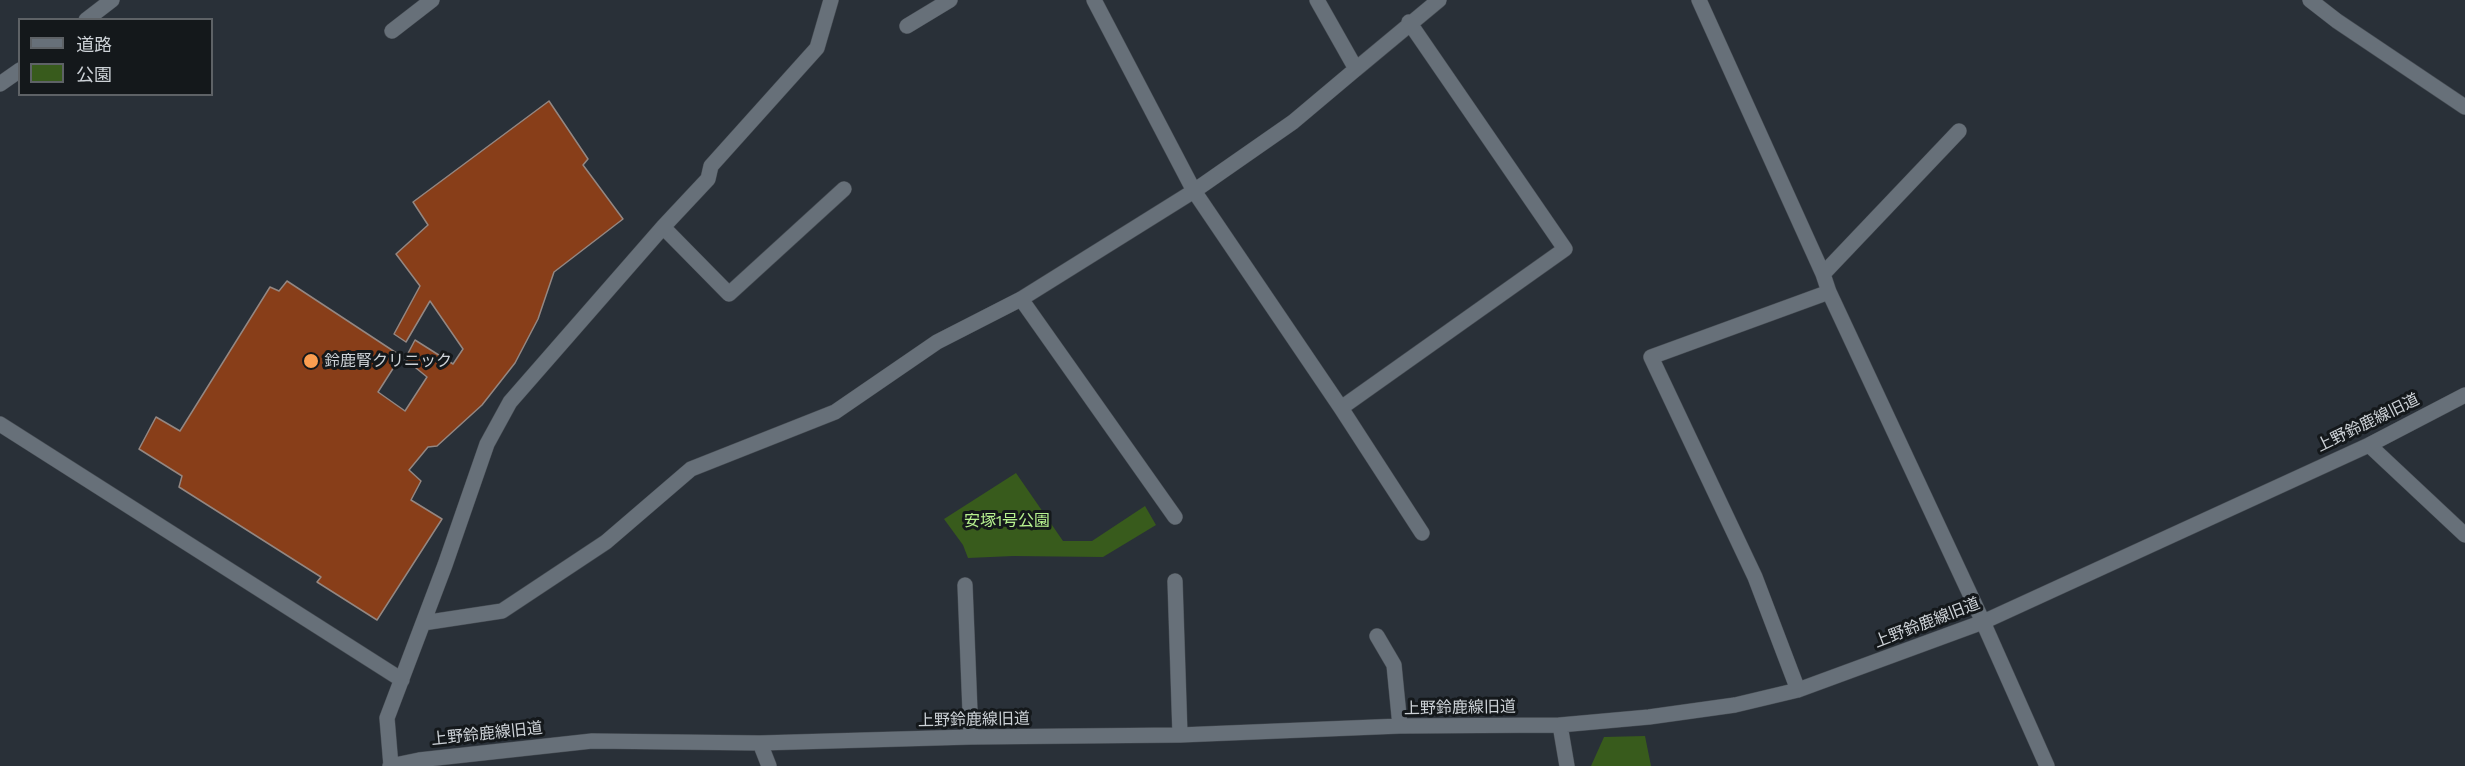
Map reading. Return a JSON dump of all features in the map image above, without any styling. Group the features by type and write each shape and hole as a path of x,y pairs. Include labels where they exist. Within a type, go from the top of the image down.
{"street":[{"path":"89,18 112,0"},
{"path":"392,31 432,0"},
{"path":"390,766 387,718 487,444 510,402 708,179 711,166 817,48 831,0"},
{"path":"907,26 950,0"},
{"path":"1094,0 1194,191 1341,408 1422,533"},
{"path":"1317,0 1356,69"},
{"path":"423,623 502,611 606,542 691,469 835,412 937,342 1021,299 1194,191 1293,122 1409,22 1438,0"},
{"path":"1699,0 1823,274 1828,292 1983,622 2047,766"},
{"path":"2310,0 2337,21 2465,107"},
{"path":"1341,408 1565,249 1409,22"},
{"path":"0,84 18,71"},
{"path":"1823,274 1959,131"},
{"path":"663,227 729,294 844,189"},
{"path":"1798,690 1755,577 1651,357 1828,292"},
{"path":"1021,299 1175,517"},
{"name":"上野鈴鹿線旧道","path":"390,766 419,760 592,741 760,743 971,737 1180,735 1400,726 1560,725 1649,717 1713,708 1798,690 1983,622 2369,445 2465,394"},
{"path":"0,424 402,680"},
{"path":"2369,445 2465,535"},
{"path":"1175,581 1180,735"},
{"path":"965,585 971,737"},
{"path":"1377,636 1394,665 1400,726"},
{"path":"1560,725 1567,766"},
{"path":"760,743 769,766"}],"green space":[{"name":"安塚1号公園","path":"1016,473 1063,541 1092,541 1145,506 1156,525 1103,557 968,558 963,545 944,519"},
{"path":"1645,736 1651,766 1591,766 1604,737"}],"building":[{"name":"鈴鹿腎クリニック","path":"549,101 588,159 583,165 623,219 554,272 538,319 515,363 482,405 437,446 428,447 409,470 421,481 411,500 442,519 377,620 317,582 321,577 179,487 182,476 139,449 156,417 180,431 270,287 279,291 287,281 401,356 378,392 405,411 427,377 405,359 415,340 453,364 463,349 430,301 406,342 394,334 420,286 396,254 428,225 413,202"}],"place":[{"name":"鈴鹿腎クリニック","path":"311,361"}]}
